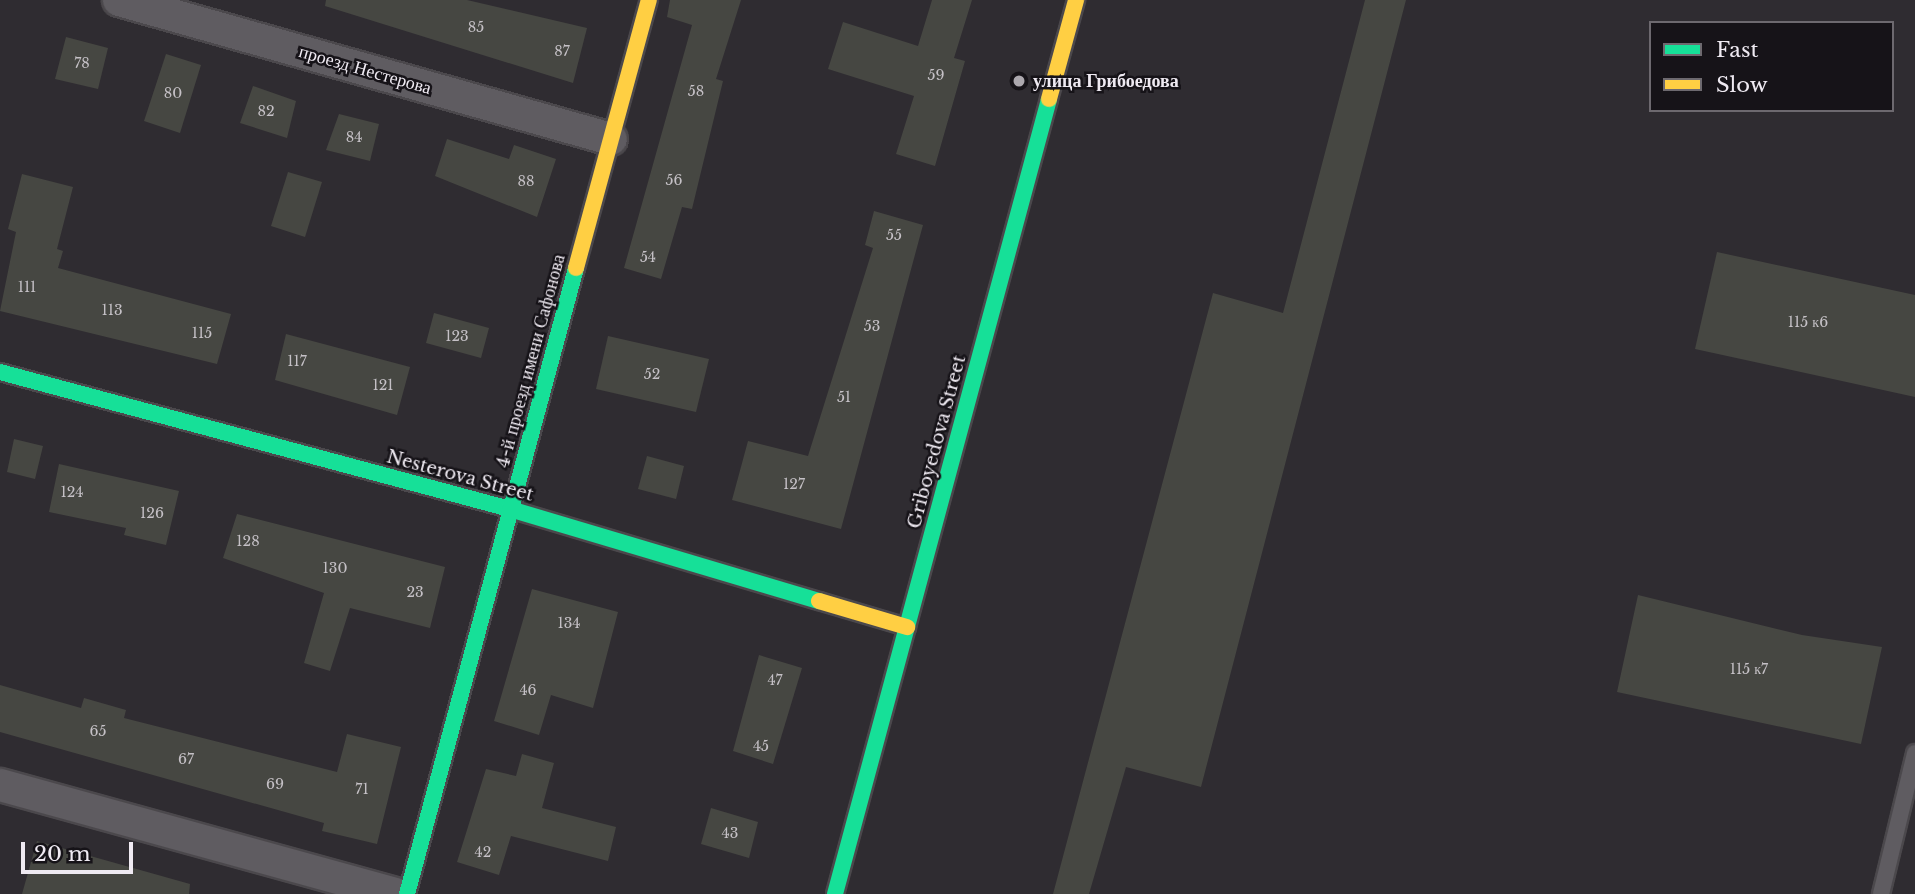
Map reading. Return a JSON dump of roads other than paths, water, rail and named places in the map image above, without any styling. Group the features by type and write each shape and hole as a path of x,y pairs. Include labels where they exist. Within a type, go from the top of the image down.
{"street":[{"name":"проезд Нестерова","path":"119,0 611,139"},
{"name":"4-й проезд имени Сафонова","path":"407,894 649,0"},
{"name":"Griboyedova Street","path":"835,894 1076,0"},
{"name":"Nesterova Street","path":"0,372 510,509 907,627"},
{"path":"0,785 395,894"}],"lane":[{"path":"1881,894 1908,815 1915,753"}],"place":[{"name":"улица Грибоедова","path":"1019,81"}]}
